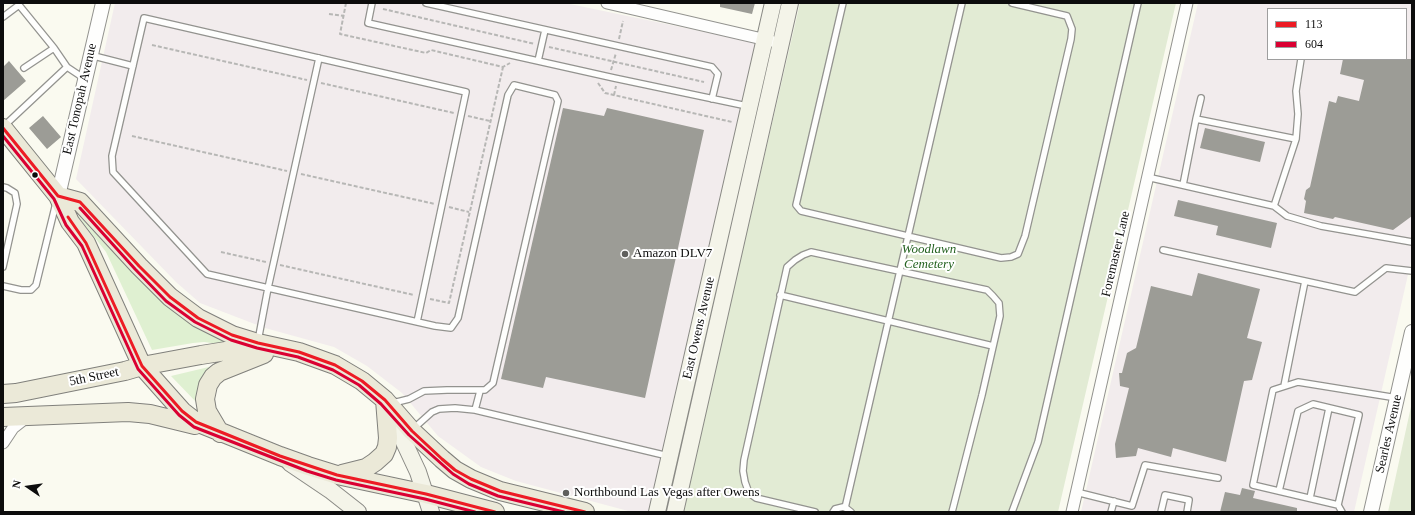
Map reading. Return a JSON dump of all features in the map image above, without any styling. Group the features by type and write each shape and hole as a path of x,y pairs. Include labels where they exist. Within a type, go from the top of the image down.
{"main road":[{"name":"East Owens Avenue","path":"657,512 773,3"},
{"name":"East Owens Avenue","path":"676,512 790,3"},
{"path":"3,127 58,196 70,222 86,243 142,366 182,411 196,422 220,433"},
{"path":"58,196 80,202 170,297 198,318 232,335 335,365 362,381 384,400 412,431 455,470 488,487 518,496 585,512"},
{"path":"220,433 207,412 205,399 208,385 213,377 219,372 280,348"},
{"name":"5th Street","path":"3,394 16,393 142,366 226,351 280,348"},
{"path":"337,474 366,468 384,454 387,447 388,438 384,400"},
{"path":"384,400 406,443 426,494 431,512"},
{"path":"3,417 121,413 150,414 193,424 280,456 337,474 426,494 495,512"},
{"path":"280,456 330,490 358,512"}],"street":[{"name":"East Tonopah Avenue","path":"58,196 102,3"},
{"path":"607,3 646,7 765,40 781,43"},
{"name":"Foremaster Lane","path":"1072,512 1187,3"},
{"name":"Searles Avenue","path":"1371,512 1412,332"},
{"path":"3,442 13,428 29,416"}],"lane":[{"path":"372,3 368,23 750,107"},
{"path":"426,3 712,67 718,74 712,99"},
{"path":"843,3 796,205 801,210 1001,258 1011,257 1018,254 1021,250 1071,39 1072,29 1067,16 1012,3"},
{"path":"844,508 962,3"},
{"path":"1012,512 1038,442 1138,3"},
{"path":"3,17 18,4 54,48 67,68 85,79"},
{"path":"384,400 397,402 424,392 447,390 480,391 485,390 493,384 558,100 555,95 514,85 508,94 458,318 450,328 435,326 416,322 207,274 113,172 112,156 144,18 466,92 416,322"},
{"path":"538,61 545,30"},
{"path":"24,68 54,48"},
{"path":"90,55 133,66"},
{"path":"258,343 259,330 273,263 319,58"},
{"path":"1274,206 1296,139 1298,114 1296,92 1300,60"},
{"path":"3,127 67,68"},
{"path":"1183,185 1201,98"},
{"path":"1196,119 1296,139"},
{"path":"1147,177 1274,206 1287,216 1321,226 1412,242"},
{"path":"3,187 15,193 17,204 3,267"},
{"path":"3,286 21,290 31,290 36,285 58,196"},
{"path":"1163,250 1355,292 1386,268 1412,271"},
{"path":"815,512 756,498 749,493 743,471 744,460 780,295 788,267 803,254 811,252 987,290 998,303 1000,316 952,512"},
{"path":"1284,386 1305,282"},
{"path":"780,295 993,346"},
{"path":"1338,505 1253,485 1272,390 1298,382 1397,398"},
{"path":"475,410 480,391"},
{"path":"1280,491 1298,411 1313,404 1359,415 1338,505 1342,512"},
{"path":"412,431 426,416 432,412 440,409 455,408 475,410 669,456"},
{"path":"1310,498 1329,408"},
{"path":"1076,492 1132,506 1145,465 1218,478"},
{"path":"1161,512 1165,495 1189,500 1187,512"},
{"path":"1111,512 1114,501"},
{"path":"833,512 839,508 844,508 851,512"}],"path":[{"path":"346,3 340,34 426,53 431,50 503,67"},
{"path":"329,14 344,16"},
{"path":"614,95 616,84 611,71 623,21"},
{"path":"221,252 449,303 503,67 510,62"},
{"path":"598,83 605,93 737,124"}],"shaded area":[{"path":"115,3 565,3 758,43 652,512 632,512 516,481 481,467 438,436 402,393 367,366 334,347 265,328 200,303 176,282 76,179"},
{"path":"1198,3 1412,3 1412,257 1354,512 1081,512"}],"green space":[{"name":"Woodlawn Cemetery","path":"800,3 1176,3 1058,512 682,512"},
{"path":"74,211 113,252 150,285 225,338 225,342 219,344 204,342 193,343 152,350 106,252"},
{"path":"213,366 198,404 171,376"},
{"path":"1412,402 1412,512 1388,512"}],"building":[{"path":"720,3 755,3 752,14 720,7"},
{"path":"1412,59 1412,216 1393,230 1335,217 1333,219 1304,213 1306,201 1304,199 1306,190 1310,187 1329,101 1336,103 1338,96 1359,101 1364,80 1340,74 1343,60"},
{"path":"9,61 26,81 3,101 3,67"},
{"name":"Amazon DLV7","path":"563,108 604,116 607,108 704,130 645,398 546,377 543,388 501,379"},
{"path":"43,116 61,137 47,149 29,128"},
{"path":"1205,128 1265,142 1260,162 1200,148"},
{"path":"1178,200 1277,223 1271,248 1216,235 1218,226 1174,216"},
{"path":"1198,273 1260,289 1247,338 1262,342 1252,380 1244,381 1226,462 1173,448 1171,457 1138,448 1136,456 1116,458 1115,444 1129,388 1120,386 1119,373 1122,373 1127,353 1136,348 1151,286 1192,296"},
{"path":"1242,488 1255,491 1253,498 1297,508 1297,512 1220,512 1225,492 1240,495"}],"transit line":[{"name":"113","path":"3,128 58,196 80,202 170,297 198,318 232,335 258,343 299,352 335,365 362,381 385,400 412,431 442,459 455,470 471,479 500,491 585,512"},
{"name":"604","path":"3,136 54,199 66,225 82,246 138,369 179,415 194,427 307,471 336,480 425,499 475,512"},
{"name":"604","path":"80,208 166,301 195,322 231,340 257,348 298,357 333,370 359,385 381,404 409,435 453,474 469,484 498,496 564,512"},
{"name":"113","path":"68,217 86,243 142,366 182,411 196,422 280,456 337,475 426,494 495,512"}],"place":[{"name":"Amazon DLV7","path":"625,254"},
{"name":"Northbound Las Vegas after Owens","path":"566,493"}]}
